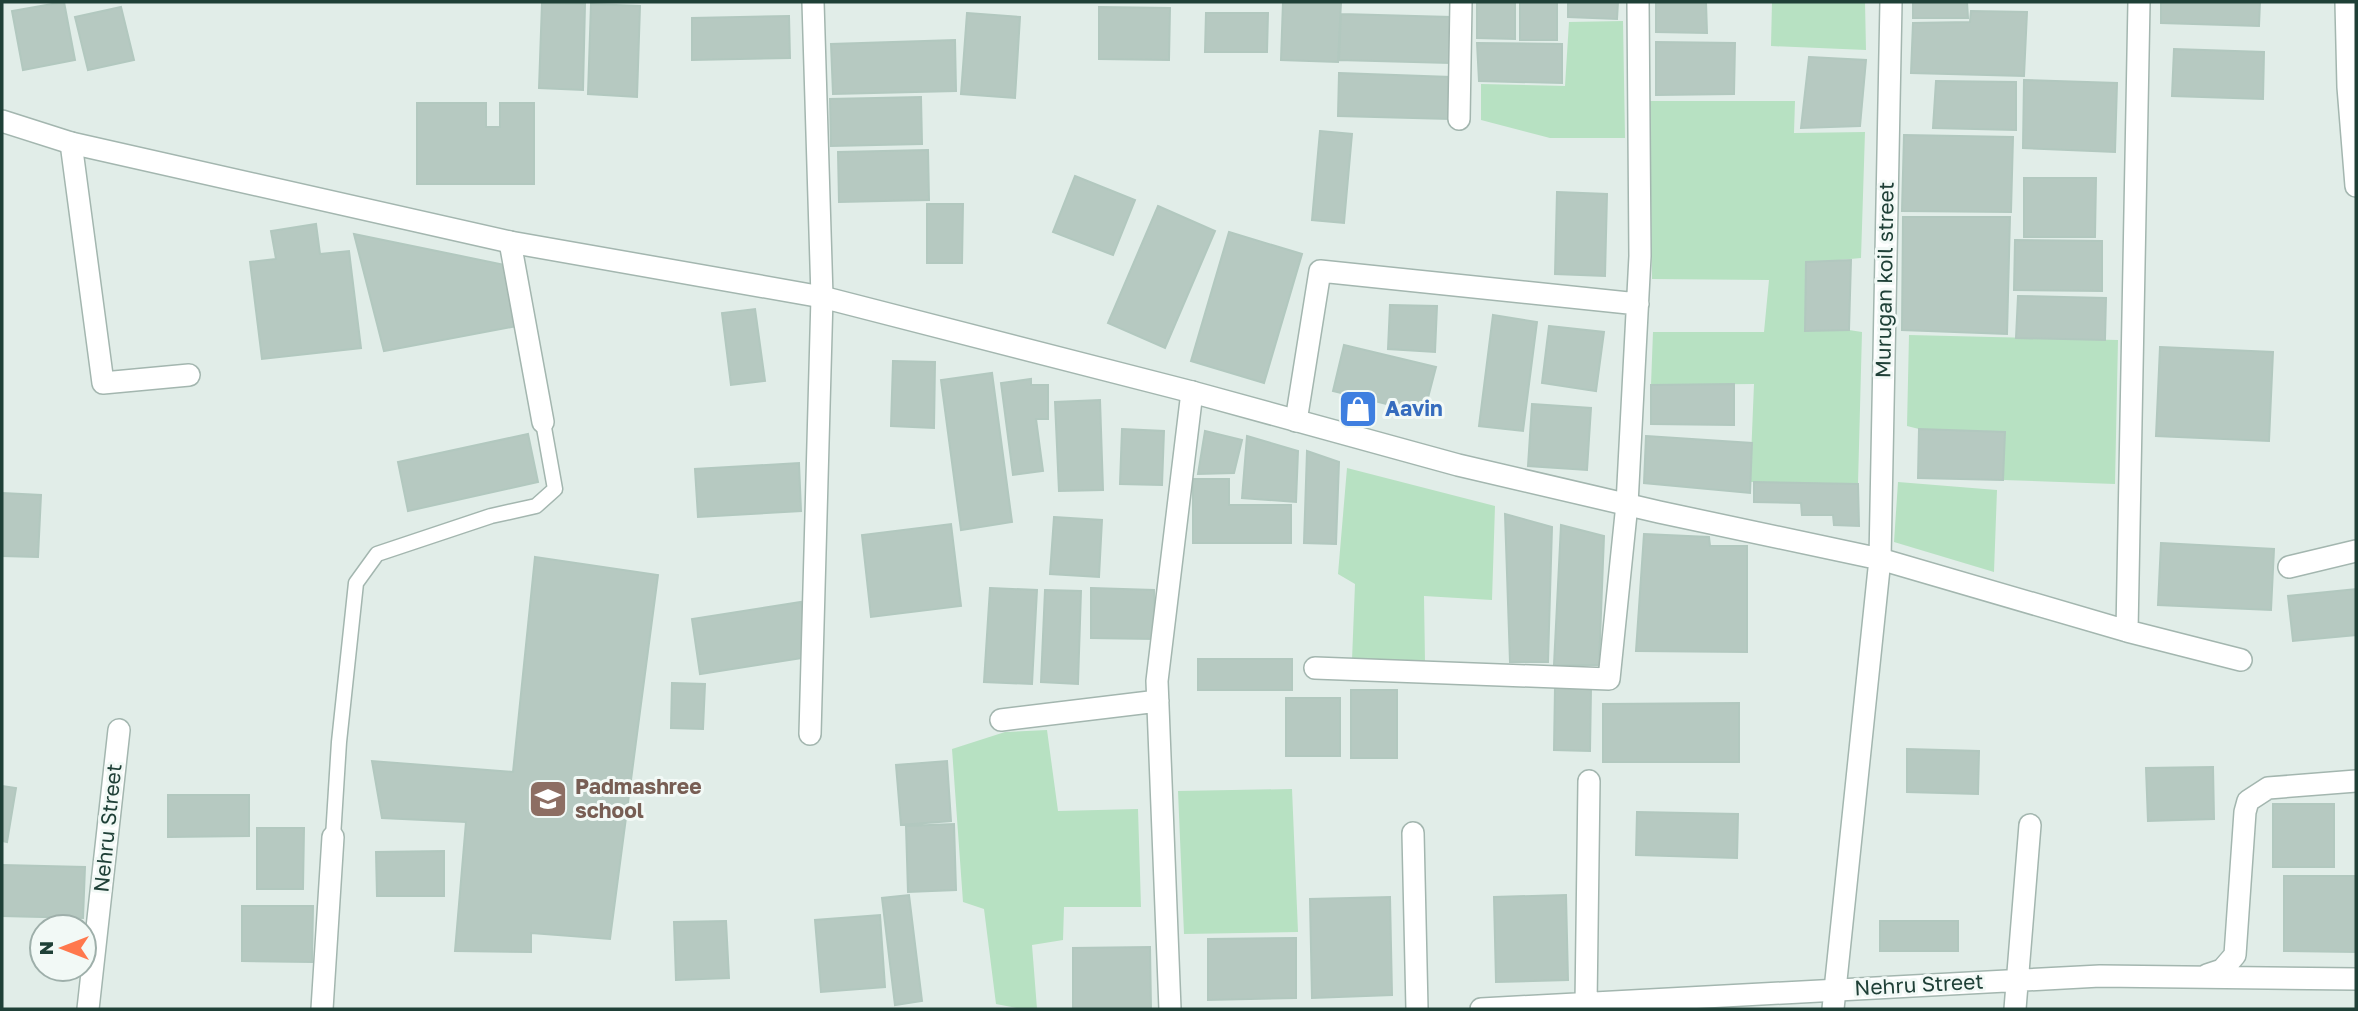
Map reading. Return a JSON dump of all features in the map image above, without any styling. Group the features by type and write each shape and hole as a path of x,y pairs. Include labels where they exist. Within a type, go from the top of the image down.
{"street":[{"path":"810,734 822,297 813,2"},
{"path":"1460,119 1461,2"},
{"path":"1315,668 1609,679 1627,504 1638,304 1638,2"},
{"name":"Murugan koil street","path":"1835,999 1880,559 1891,2"},
{"path":"2127,631 2139,2"},
{"path":"2346,2 2348,87 2356,186"},
{"path":"2,121 71,143 510,242 822,297 1458,465 1880,559 2127,631 2241,660"},
{"path":"71,143 103,383 189,375"},
{"path":"510,242 543,422"},
{"path":"1296,421 1320,271 1638,304"},
{"path":"1170,1009 1157,681 1192,393"},
{"path":"2289,566 2356,551"},
{"path":"1001,720 1157,701"},
{"name":"Nehru Street","path":"88,1009 119,730"},
{"path":"1586,1004 1589,781"},
{"path":"2205,976 2222,970 2235,955 2248,801 2268,788 2356,781"},
{"path":"2015,1009 2030,825"},
{"path":"1413,833 1417,1009"},
{"path":"322,1009 333,837"},
{"name":"Nehru Street","path":"1481,1009 1835,999 2016,980 2100,976 2356,979"}],"lane":[{"path":"333,837 339,742 356,583 377,554 491,516 536,506 555,489 543,422"}],"green space":[{"path":"1772,2 1865,2 1866,50 1771,46"},
{"path":"1623,21 1625,138 1550,138 1481,120 1481,84 1565,86 1569,22"},
{"path":"1650,101 1795,101 1794,133 1865,132 1861,258 1806,263 1805,331 1862,332 1858,484 1750,482 1754,384 1651,385 1653,332 1764,332 1769,280 1652,279"},
{"path":"1909,335 2118,340 2115,484 2003,480 2004,432 1919,429 1907,426"},
{"path":"1347,468 1495,506 1492,600 1424,596 1425,663 1352,660 1355,584 1338,574"},
{"path":"1898,482 1997,490 1994,572 1894,542"},
{"path":"1047,730 1058,811 1138,809 1141,907 1064,907 1063,940 1032,945 1037,1009 1022,1009 996,1004 984,909 963,902 952,749 1005,732"},
{"path":"1292,789 1298,932 1184,934 1178,791"}],"building":[{"path":"64,2 75,60 23,70 12,11"},
{"path":"1283,2 1341,2 1338,62 1281,60"},
{"path":"1477,2 1515,2 1515,39 1477,38"},
{"path":"1520,2 1557,2 1557,40 1520,40"},
{"path":"1568,2 1618,2 1617,19 1568,17"},
{"path":"1656,2 1706,2 1707,33 1656,32"},
{"path":"1913,2 1967,2 1968,18 1913,18"},
{"path":"2161,2 2260,2 2259,26 2161,23"},
{"path":"542,3 585,4 583,90 539,88"},
{"path":"591,4 640,6 637,97 588,94"},
{"path":"121,7 134,60 88,70 75,17"},
{"path":"1099,7 1170,8 1169,60 1099,59"},
{"path":"1971,11 2027,12 2024,76 1911,73 1913,23 1970,22"},
{"path":"967,13 1020,17 1015,98 961,94"},
{"path":"1206,13 1268,13 1267,52 1205,52"},
{"path":"1341,14 1451,17 1450,63 1339,60"},
{"path":"789,16 790,58 692,60 692,18"},
{"path":"955,40 956,91 833,94 831,44"},
{"path":"1656,42 1735,43 1734,94 1656,95"},
{"path":"1477,43 1562,44 1562,83 1479,81"},
{"path":"2174,49 2264,52 2263,99 2172,96"},
{"path":"1809,57 1866,60 1860,126 1801,128"},
{"path":"1339,73 1451,77 1450,119 1338,116"},
{"path":"2024,80 2117,83 2115,152 2023,148"},
{"path":"1936,81 2016,82 2016,130 1933,128"},
{"path":"921,97 922,144 831,146 830,99"},
{"path":"417,103 486,103 486,127 500,127 500,103 534,103 534,184 417,184"},
{"path":"1320,131 1352,134 1344,223 1312,220"},
{"path":"1904,135 2013,137 2011,212 1902,211"},
{"path":"928,150 929,200 839,202 838,152"},
{"path":"1075,176 1135,200 1113,255 1053,232"},
{"path":"2024,178 2096,178 2095,237 2024,237"},
{"path":"1557,192 1607,194 1605,276 1555,274"},
{"path":"927,204 963,204 962,263 927,263"},
{"path":"1158,206 1215,231 1165,348 1108,323"},
{"path":"1903,217 2010,217 2007,334 1902,330"},
{"path":"316,224 320,254 349,251 361,348 262,359 250,262 276,259 271,231"},
{"path":"1229,232 1302,254 1264,383 1191,361"},
{"path":"354,234 505,265 517,326 384,351"},
{"path":"2015,240 2102,241 2102,291 2014,290"},
{"path":"1851,260 1849,330 1805,331 1806,262"},
{"path":"2018,296 2106,298 2105,340 2016,338"},
{"path":"1390,305 1437,306 1435,352 1388,349"},
{"path":"755,309 765,381 731,385 722,313"},
{"path":"1493,315 1537,322 1523,431 1479,426"},
{"path":"1549,326 1604,332 1596,391 1542,383"},
{"path":"1344,345 1436,367 1424,413 1333,391"},
{"path":"2160,347 2273,352 2269,441 2156,436"},
{"path":"893,361 935,362 934,428 891,426"},
{"path":"992,373 1012,522 961,530 941,380"},
{"path":"1031,379 1031,385 1048,385 1048,419 1036,419 1043,471 1013,475 1001,383"},
{"path":"1734,384 1734,425 1651,424 1651,385"},
{"path":"1100,400 1103,490 1059,491 1055,402"},
{"path":"1532,404 1591,408 1587,470 1528,466"},
{"path":"1122,429 1164,431 1162,485 1120,484"},
{"path":"1919,429 2005,432 2003,480 1918,478"},
{"path":"1205,431 1242,440 1234,473 1198,474"},
{"path":"528,434 538,482 408,511 398,462"},
{"path":"1247,436 1298,451 1296,502 1242,498"},
{"path":"1646,436 1752,443 1750,493 1644,483"},
{"path":"1307,451 1339,462 1336,544 1304,543"},
{"path":"799,463 801,511 698,517 695,469"},
{"path":"1193,479 1229,479 1229,505 1291,505 1291,543 1193,543"},
{"path":"1754,482 1858,484 1859,526 1834,525 1833,515 1802,515 1801,503 1754,502"},
{"path":"2,493 41,495 38,557 2,556"},
{"path":"1505,514 1552,527 1548,662 1510,662"},
{"path":"1054,517 1102,520 1099,577 1050,574"},
{"path":"951,524 961,606 871,617 862,535"},
{"path":"1561,525 1604,536 1599,665 1554,665"},
{"path":"1644,534 1709,537 1710,546 1747,546 1747,652 1636,651"},
{"path":"2161,543 2274,549 2271,610 2158,605"},
{"path":"535,557 658,575 610,939 531,933 531,952 455,951 466,822 382,818 372,761 513,772"},
{"path":"990,588 1037,590 1032,684 984,682"},
{"path":"1091,588 1154,590 1154,639 1091,638"},
{"path":"2356,589 2356,635 2293,641 2288,596"},
{"path":"1045,590 1081,591 1078,684 1041,682"},
{"path":"801,602 809,657 700,674 692,619"},
{"path":"1198,659 1292,659 1292,690 1198,690"},
{"path":"672,683 705,684 703,729 671,728"},
{"path":"1555,687 1591,688 1590,751 1554,750"},
{"path":"1351,690 1397,690 1397,758 1351,758"},
{"path":"1286,698 1340,698 1340,756 1286,756"},
{"path":"1739,703 1739,762 1603,762 1603,704"},
{"path":"1907,749 1979,751 1978,794 1907,792"},
{"path":"947,761 951,821 901,825 896,765"},
{"path":"2213,767 2214,819 2148,821 2146,768"},
{"path":"2,786 16,788 7,842 2,841"},
{"path":"168,795 249,795 249,836 168,837"},
{"path":"2273,804 2334,804 2334,867 2273,867"},
{"path":"1637,812 1738,814 1737,858 1636,855"},
{"path":"954,824 956,890 908,892 906,826"},
{"path":"257,828 304,828 303,889 257,889"},
{"path":"444,851 444,896 377,896 376,852"},
{"path":"2,865 85,867 83,913 2,916"},
{"path":"2284,876 2356,876 2356,952 2284,951"},
{"path":"909,895 922,1001 895,1005 882,898"},
{"path":"1566,895 1568,980 1496,982 1494,897"},
{"path":"1390,897 1392,995 1312,998 1310,899"},
{"path":"242,906 313,906 312,962 242,961"},
{"path":"880,915 885,987 821,992 815,920"},
{"path":"726,921 729,978 676,980 674,922"},
{"path":"1880,921 1958,921 1958,951 1880,951"},
{"path":"1296,938 1296,998 1208,1000 1208,939"},
{"path":"1150,947 1151,1009 1073,1009 1073,948"}],"place":[{"name":"Aavin","path":"1358,409"},
{"name":"Padmashree school","path":"548,799"}]}
